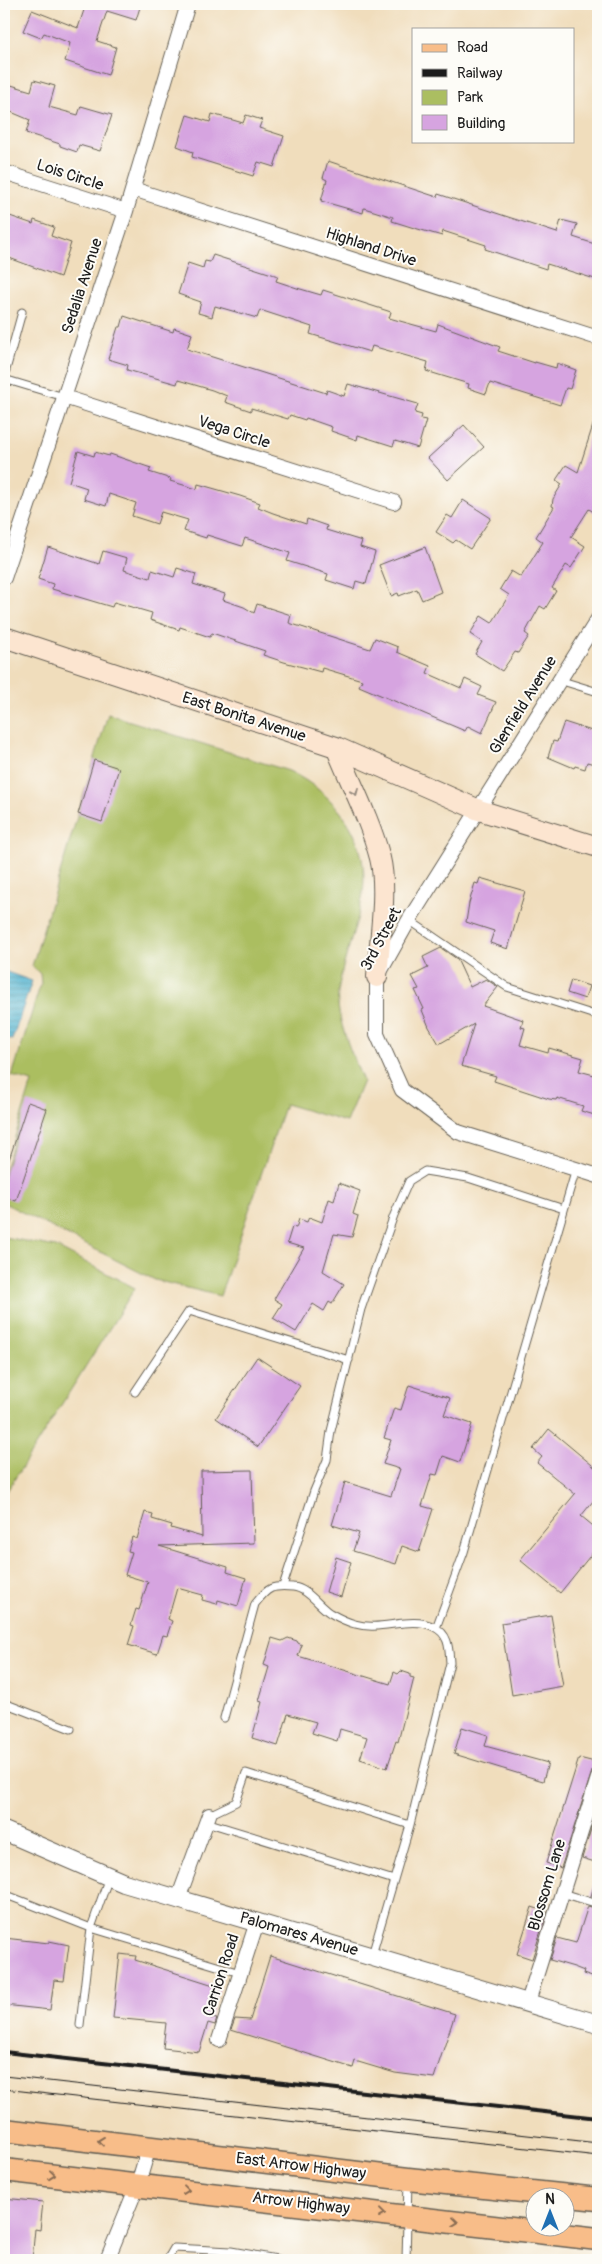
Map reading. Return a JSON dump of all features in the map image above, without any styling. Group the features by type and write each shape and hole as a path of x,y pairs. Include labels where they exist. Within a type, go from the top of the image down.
{"main road":[{"name":"East Bonita Avenue","path":"4,637 336,748 479,810 598,848"},
{"path":"336,748 362,810 380,860 382,902 376,977"},
{"name":"East Arrow Highway","path":"4,2130 408,2179 598,2199"},
{"name":"Arrow Highway","path":"4,2170 598,2238"}],"street":[{"name":"Sedalia Avenue","path":"4,578 126,211 188,4"},
{"name":"Lois Circle","path":"4,172 126,211"},
{"name":"Highland Drive","path":"133,189 598,338"},
{"name":"Vega Circle","path":"64,396 394,502"},
{"name":"Glenfield Avenue","path":"479,810 558,680 598,619"},
{"name":"3rd Street","path":"479,810 409,920 376,977 377,1034 402,1090 458,1132 598,1176"},
{"name":"Blossom Lane","path":"528,2002 598,1778"},
{"path":"178,1899 207,1818"},
{"name":"Palomares Avenue","path":"4,1831 109,1876 178,1899 372,1955 598,2024"},
{"name":"Carrion Road","path":"218,2040 257,1922"},
{"path":"107,2260 138,2184 149,2147"}],"lane":[{"path":"22,312 4,378 64,396"},
{"path":"558,680 598,692"},
{"path":"409,920 507,987 598,1016"},
{"path":"436,1628 466,1542 576,1169"},
{"path":"283,1586 305,1516 327,1460 331,1431 361,1309 408,1181 425,1171 468,1178 564,1209"},
{"path":"135,1392 189,1311 350,1360"},
{"path":"224,1718 255,1604 266,1590 275,1586 297,1587 330,1613 354,1624 375,1628 419,1622 436,1628 448,1641 450,1663 410,1825 372,1955"},
{"path":"4,1703 71,1729"},
{"path":"207,1818 236,1802 246,1773 410,1825"},
{"path":"207,1818 394,1880"},
{"path":"80,2025 91,1928 109,1876"},
{"path":"562,1893 598,1904"},
{"path":"4,1894 91,1928 240,1973"},
{"path":"406,2260 408,2179"},
{"path":"167,2260 174,2248 231,2251 283,2260"}],"green space":[{"path":"108,714 289,771 321,792 335,805 355,836 361,854 364,873 361,906 340,980 338,1003 342,1026 363,1081 346,1122 285,1104 220,1296 155,1280 4,1203 4,1173 32,1082 12,1076 41,983 40,974 32,966"},
{"path":"4,1237 56,1247 135,1288 7,1491 4,1489"}],"water":[{"path":"4,971 32,981 12,1040 4,1037"}],"building":[{"path":"86,4 141,4 136,20 107,11 97,41 116,47 108,75 65,61 70,43 44,33 41,38 23,31 32,10 78,28"},
{"path":"34,80 55,86 49,107 78,115 81,106 112,115 100,151 79,145 77,152 60,146 60,144 26,133 30,120 4,109 11,85 31,91"},
{"path":"212,114 243,123 246,115 262,120 259,128 284,136 274,167 258,162 253,176 192,157 193,152 177,146 187,115 210,122"},
{"path":"328,161 437,197 438,194 557,233 561,220 577,224 573,237 598,245 598,280 547,264 546,269 485,249 486,245 443,231 442,236 411,227 392,221 393,217 364,208 363,213 321,201 327,180 323,178"},
{"path":"4,214 33,224 34,220 54,227 51,236 71,243 60,277 4,256"},
{"path":"213,255 278,276 276,281 297,288 321,295 323,290 391,312 389,318 436,331 438,324 500,347 498,351 535,363 556,368 557,363 576,370 570,389 566,388 560,405 490,383 486,394 468,388 469,384 426,371 428,362 372,346 370,352 310,334 312,327 260,310 257,318 215,306 212,317 198,313 201,302 178,294 188,263 203,268 205,261 210,262"},
{"path":"124,316 173,332 174,328 192,334 187,349 326,393 327,390 344,396 348,384 418,404 415,413 422,415 421,419 426,420 418,448 395,441 393,446 358,435 357,440 331,431 332,427 306,418 305,420 290,415 288,419 251,408 251,411 225,402 227,396 212,390 178,380 177,384 127,370 128,365 108,359 118,327 121,327"},
{"path":"595,419 598,419 598,515 589,509 571,537 585,546 571,568 566,565 552,588 556,591 545,609 540,606 525,633 529,636 518,653 515,652 502,671 475,654 482,642 470,634 481,616 492,623 509,595 500,589 511,571 521,577 543,542 536,537 554,507 552,506 553,499 562,484 556,480 566,465 578,472"},
{"path":"464,425 484,447 448,480 428,458"},
{"path":"78,451 94,456 95,452 109,456 110,454 151,468 149,472 171,479 170,481 197,489 198,484 240,496 260,503 258,507 273,513 306,524 307,519 327,526 326,530 362,541 360,547 375,552 366,584 356,581 354,589 326,580 328,574 287,561 290,553 245,538 242,546 207,535 206,538 184,531 188,520 161,512 157,524 132,516 136,503 109,494 106,506 84,499 87,488 69,482"},
{"path":"463,500 491,518 470,549 456,540 453,543 436,532 447,515 452,518"},
{"path":"48,547 99,564 103,551 127,558 124,570 150,578 152,570 174,577 177,568 196,574 193,584 225,594 223,600 244,607 254,613 257,604 291,615 289,623 370,649 375,638 398,647 397,652 430,666 427,673 461,688 465,679 482,687 478,695 496,702 482,733 468,726 465,731 359,686 362,680 322,668 321,672 284,662 263,655 265,651 212,633 210,637 180,627 179,630 150,620 152,613 114,602 112,607 52,589 53,584 38,579"},
{"path":"425,547 441,592 422,600 417,589 399,596 398,593 391,596 379,565"},
{"path":"564,722 598,733 598,765 587,762 585,769 575,766 574,768 548,757 553,741 557,742"},
{"path":"94,760 119,768 102,822 78,814"},
{"path":"480,878 525,891 508,949 490,943 494,931 466,922 475,883 478,884"},
{"path":"441,948 457,959 470,987 486,979 498,987 483,1006 523,1020 521,1027 525,1028 520,1045 548,1053 549,1048 583,1058 579,1071 598,1076 598,1116 581,1111 583,1106 557,1098 556,1100 549,1099 494,1081 496,1076 461,1066 474,1024 439,1044 422,1010 424,1009 415,990 419,989 412,976 428,968 423,957"},
{"path":"571,980 589,986 585,999 567,993"},
{"path":"28,1102 47,1109 16,1201 4,1197 4,1175"},
{"path":"339,1183 360,1191 353,1214 358,1216 352,1237 334,1234 323,1271 344,1284 332,1304 329,1302 324,1311 313,1304 296,1332 273,1318 282,1304 274,1299 304,1248 287,1243 292,1227 296,1228 299,1219 307,1222 309,1217 322,1222 329,1199 334,1201"},
{"path":"257,1357 300,1386 258,1447 216,1418"},
{"path":"409,1385 450,1398 444,1415 472,1424 460,1462 443,1456 437,1475 432,1474 422,1506 433,1509 419,1552 402,1546 396,1564 353,1551 359,1533 332,1525 345,1482 391,1496 400,1469 383,1464 391,1440 384,1438 394,1408 401,1410"},
{"path":"549,1429 598,1470 598,1495 581,1516 598,1530 598,1546 560,1593 520,1560 575,1494 537,1463 542,1457 533,1449"},
{"path":"252,1470 254,1543 159,1546 228,1567 227,1572 246,1578 238,1606 218,1600 217,1604 202,1600 203,1595 177,1588 168,1619 172,1621 167,1636 163,1635 157,1654 128,1645 134,1626 131,1625 136,1609 139,1610 148,1582 125,1575 132,1552 128,1551 132,1537 137,1539 145,1512 153,1514 152,1519 172,1525 171,1528 202,1537 201,1471"},
{"path":"336,1557 351,1562 341,1597 326,1592"},
{"path":"551,1615 563,1686 512,1695 501,1623"},
{"path":"272,1638 282,1641 288,1638 297,1641 302,1645 298,1656 390,1684 394,1672 398,1674 401,1671 410,1674 410,1677 414,1678 398,1742 396,1741 387,1768 360,1759 367,1737 340,1729 337,1741 312,1733 316,1722 288,1714 278,1746 252,1738 262,1702 259,1701 269,1667 264,1665"},
{"path":"462,1727 488,1735 485,1746 548,1763 543,1781 454,1754"},
{"path":"579,1758 595,1762 561,1868 546,1863"},
{"path":"592,1826 598,1828 598,1863 582,1858"},
{"path":"595,1882 598,1883 598,1899 591,1896"},
{"path":"588,1906 598,1909 598,1979 583,1974 584,1971 574,1967 550,1960 557,1938 576,1943"},
{"path":"532,1907 547,1912 532,1959 517,1954"},
{"path":"4,1938 49,1943 49,1941 69,1945 64,1981 54,1980 50,2010 4,2005"},
{"path":"120,1954 136,1956 135,1960 220,1987 210,2018 217,2019 215,2025 208,2023 199,2052 163,2048 166,2023 113,2018"},
{"path":"270,1956 455,2014 434,2078 395,2073 355,2061 353,2068 231,2030 235,2019 250,2020"},
{"path":"4,2198 43,2202 40,2230 35,2229 32,2260 4,2260"}],"tram line":[{"path":"4,2076 598,2143"},
{"path":"4,2089 598,2156"}],"railway":[{"path":"4,2052 598,2118"}]}
